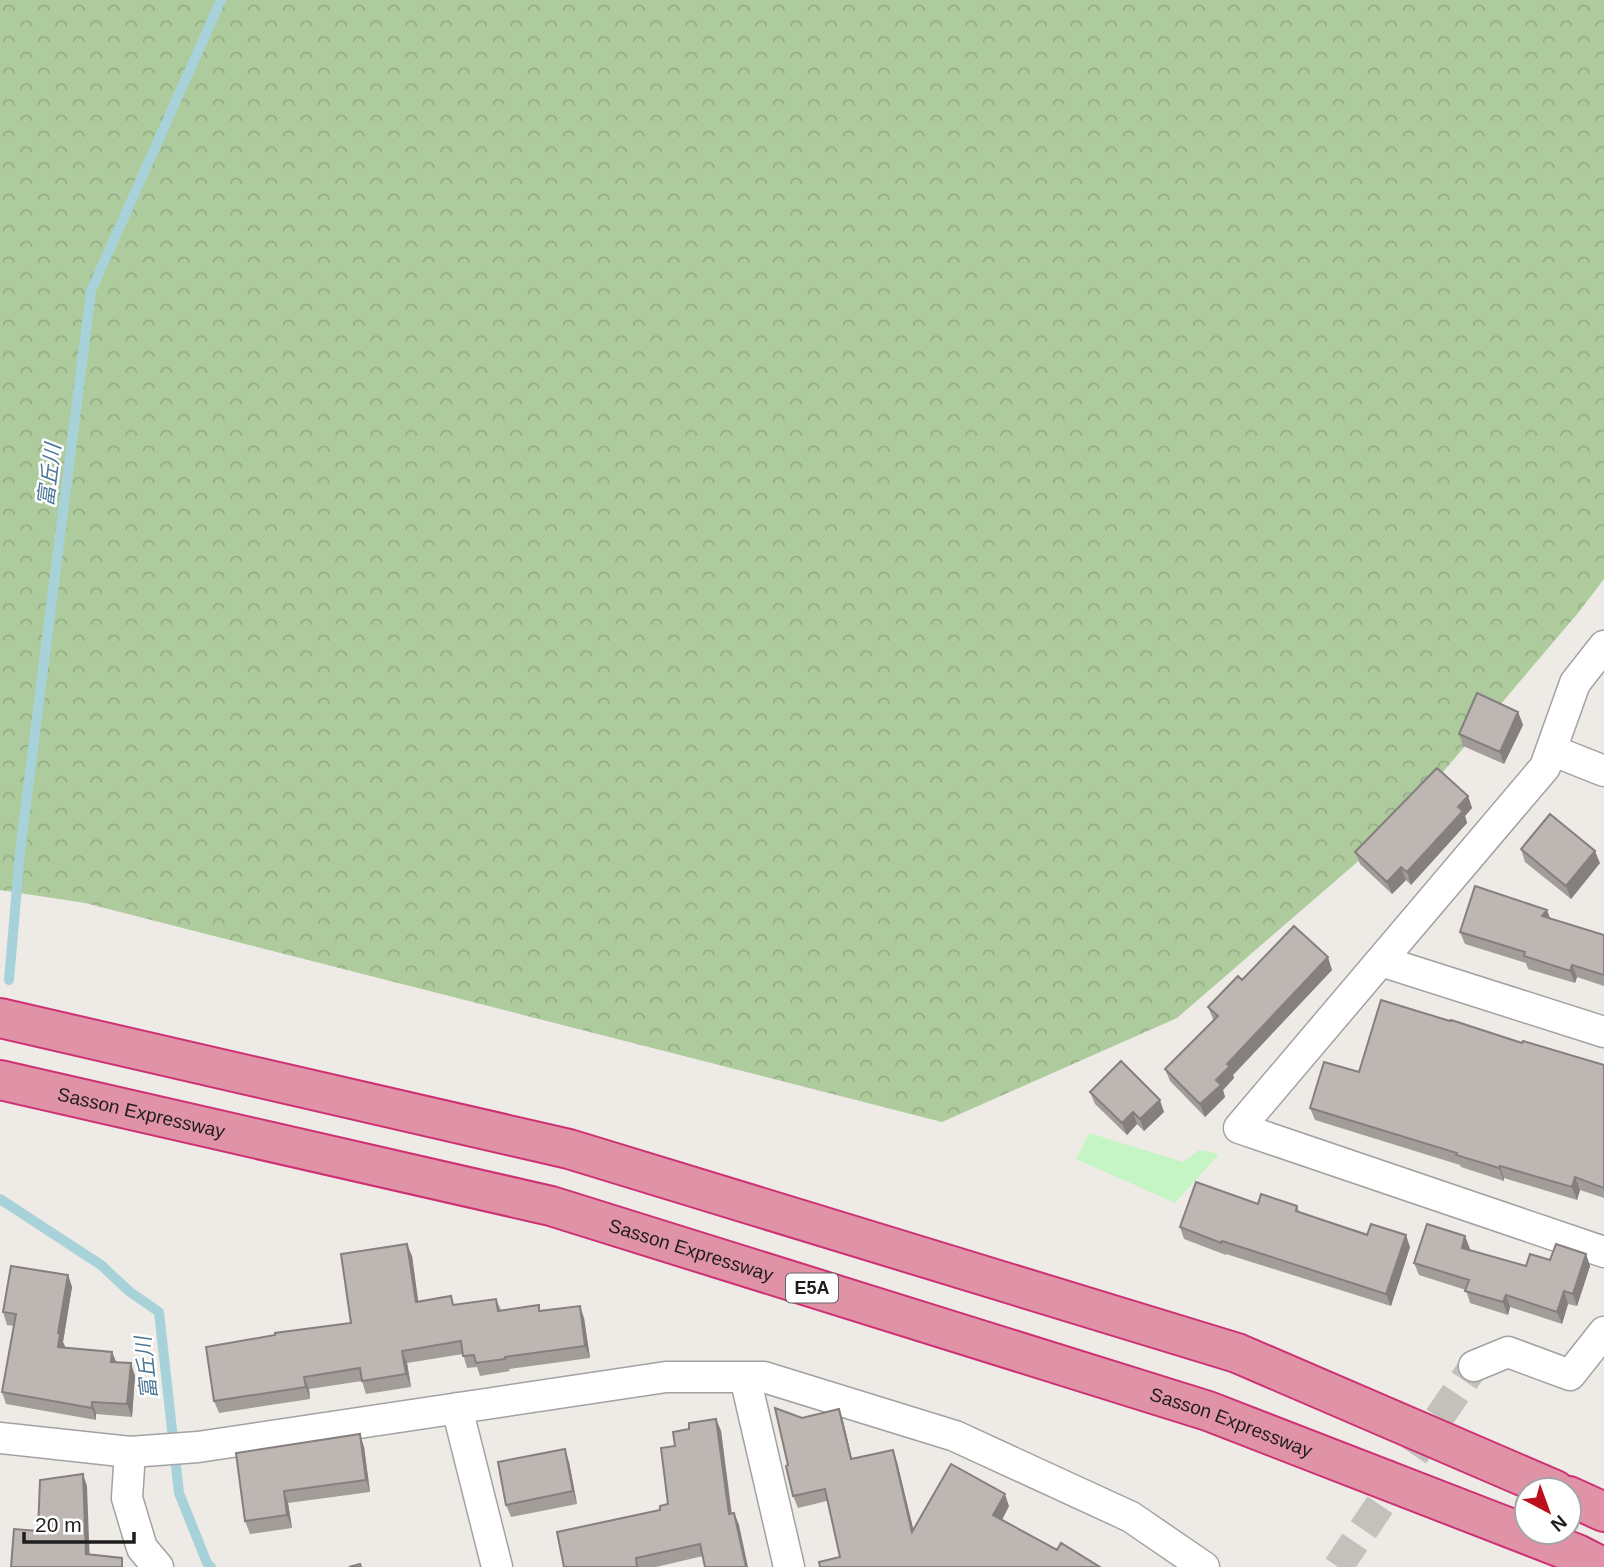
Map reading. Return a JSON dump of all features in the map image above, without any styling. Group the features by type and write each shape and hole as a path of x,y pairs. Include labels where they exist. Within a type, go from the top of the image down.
{"highway":[{"path":"0,1018 582,1153 1237,1353 1523,1476"},
{"name":"Sasson Expressway","path":"0,1080 564,1210 1208,1411 1577,1554 1602,1567"},
{"path":"1583,1502 1604,1512"}],"street":[{"path":"1604,646 1575,682 1545,768 1239,1128 1604,1252"},
{"path":"1551,750 1604,771"},
{"path":"1381,961 1604,1032"},
{"path":"1474,1366 1508,1352 1570,1375 1604,1332"},
{"path":"0,1438 138,1452 198,1447 666,1377 764,1377 954,1436 1131,1517 1204,1567"},
{"path":"745,1377 789,1567"},
{"path":"457,1408 497,1567"},
{"path":"138,1452 127,1498 142,1548 158,1567"}],"green space":[{"path":"0,0 1604,0 1604,579 1392,832 1177,1018 942,1122 85,903 0,890"},
{"path":"1089,1133 1183,1162 1199,1150 1219,1154 1175,1203 1076,1159"}],"building":[{"path":"1477,693 1518,712 1500,752 1459,734"},
{"path":"1437,768 1468,796 1458,807 1463,811 1407,872 1401,867 1387,882 1355,852"},
{"path":"1550,814 1595,851 1566,886 1521,849"},
{"path":"1475,886 1547,910 1542,916 1604,935 1604,975 1572,965 1570,971 1524,956 1525,952 1460,932"},
{"path":"1294,926 1328,957 1227,1064 1230,1066 1216,1080 1221,1085 1200,1104 1165,1069 1218,1016 1208,1007 1238,976 1242,980"},
{"path":"1381,1000 1604,1065 1604,1188 1575,1177 1572,1187 1500,1166 1499,1168 1310,1108 1324,1062 1359,1072"},
{"path":"1121,1061 1160,1100 1140,1119 1133,1112 1122,1123 1090,1092"},
{"path":"1196,1182 1258,1204 1261,1194 1297,1206 1296,1211 1367,1235 1371,1224 1406,1235 1386,1294 1222,1241 1221,1243 1180,1227"},
{"path":"1427,1224 1465,1236 1462,1248 1526,1266 1530,1254 1550,1260 1556,1244 1586,1254 1573,1294 1564,1291 1557,1312 1506,1295 1503,1302 1465,1291 1469,1280 1414,1263"},
{"path":"407,1244 416,1302 451,1296 453,1305 496,1299 498,1311 539,1305 539,1311 580,1306 585,1346 476,1363 474,1355 463,1356 461,1341 402,1351 406,1374 362,1381 360,1368 304,1377 306,1387 214,1401 206,1347 275,1333 351,1323 341,1254"},
{"path":"11,1266 68,1275 58,1347 112,1352 111,1362 131,1363 127,1404 92,1402 92,1408 2,1392 16,1314 3,1312"},
{"path":"775,1408 802,1418 839,1409 851,1459 893,1450 912,1532 951,1464 1005,1494 993,1515 1057,1550 1061,1543 1100,1567 820,1567 819,1562 840,1557 825,1489 793,1496"},
{"path":"716,1419 729,1514 734,1513 746,1567 705,1567 700,1544 636,1558 637,1567 564,1567 557,1532 660,1510 660,1506 668,1504 661,1448 675,1446 673,1432 689,1429 689,1423"},
{"path":"360,1434 366,1480 284,1491 287,1515 245,1521 236,1453"},
{"path":"565,1449 573,1491 506,1505 498,1462"},
{"path":"83,1474 86,1554 122,1558 122,1567 11,1567 14,1529 38,1531 40,1480"}],"waterway":[{"name":"富丘川","path":"9,980 20,852 91,291 221,0"},
{"name":"富丘川","path":"0,1199 101,1265 130,1292 159,1312 179,1493 211,1567"}],"tunnel":[{"path":"1338,1567 1474,1366"}]}
